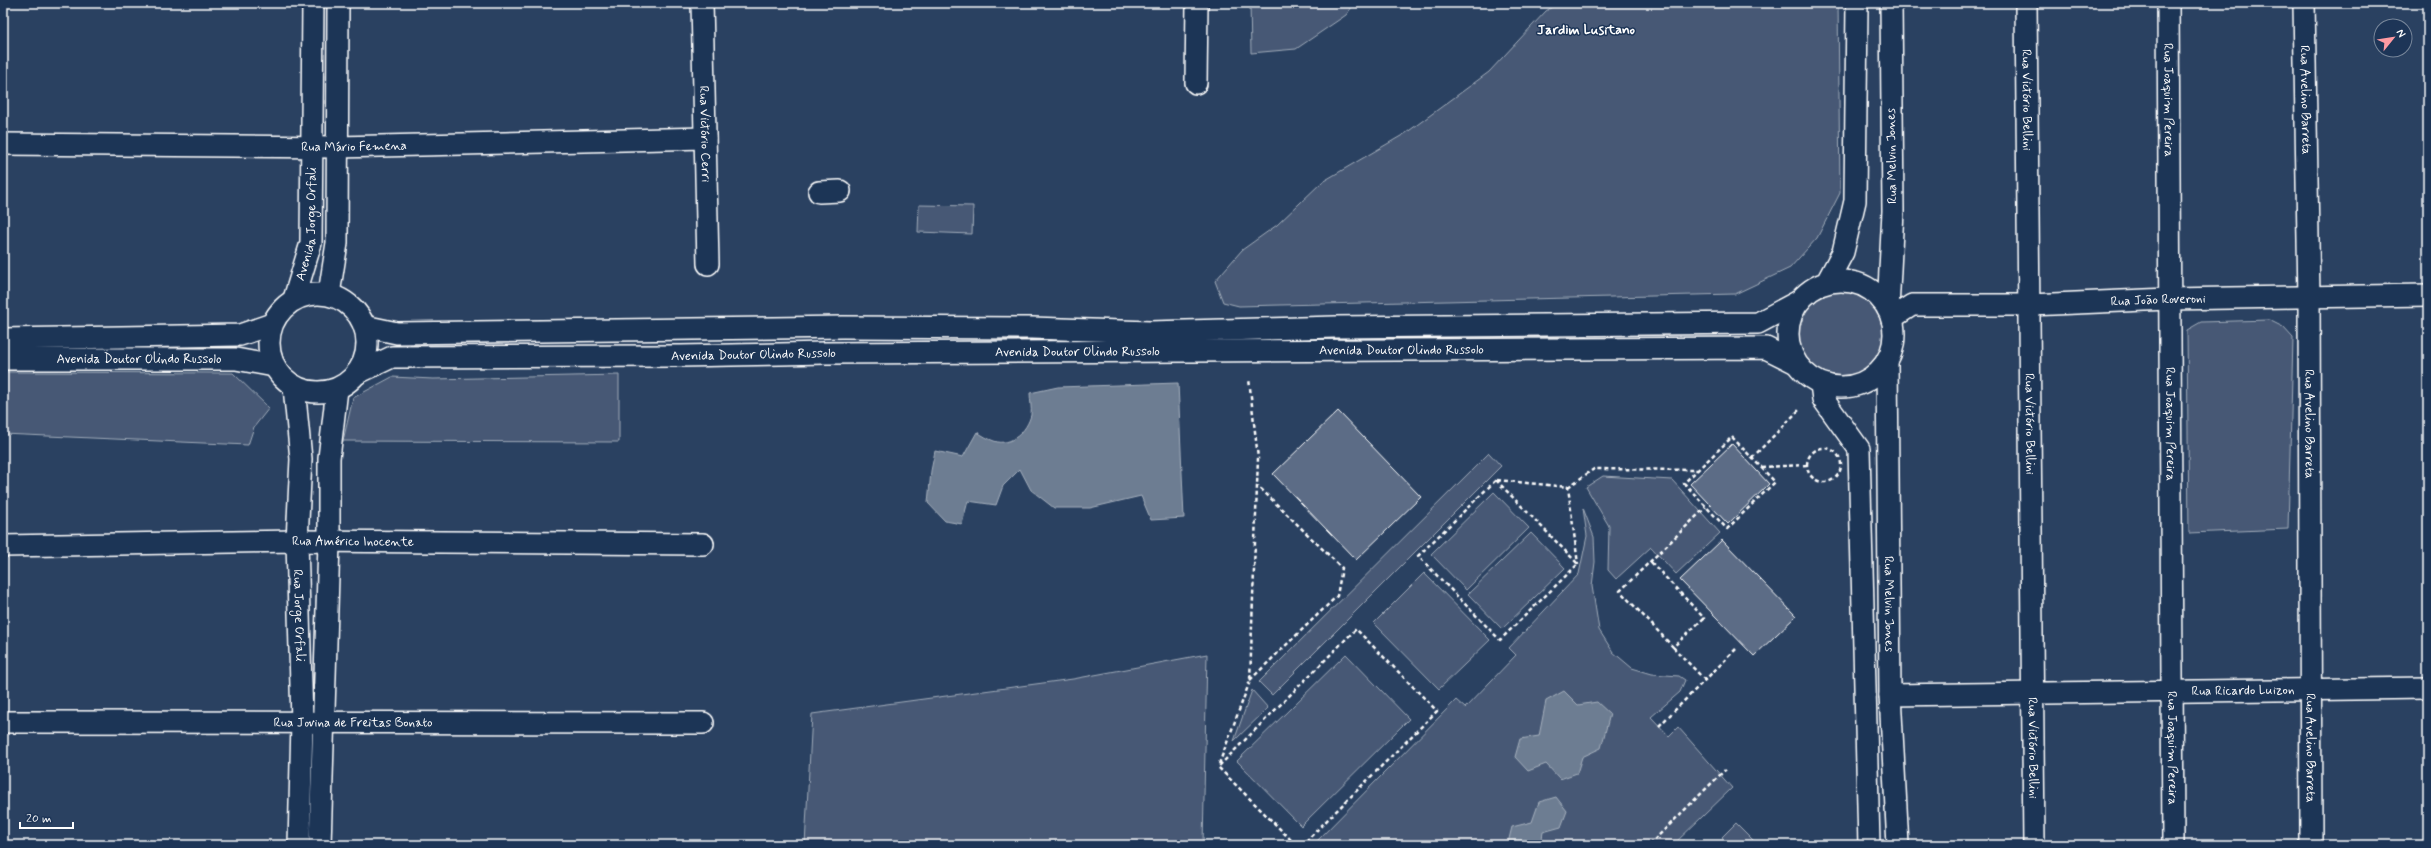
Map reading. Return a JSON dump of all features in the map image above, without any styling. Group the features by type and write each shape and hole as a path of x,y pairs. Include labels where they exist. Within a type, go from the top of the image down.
{"street":[{"name":"Avenida Jorge Orfali","path":"294,299 311,243 313,3"},
{"name":"Avenida Jorge Orfali","path":"329,294 337,243 338,3"},
{"name":"Rua Victório Cerri","path":"702,3 708,264"},
{"path":"1196,83 1197,3"},
{"path":"1827,282 1843,252 1854,201 1857,3"},
{"name":"Rua Melvin Jones","path":"1890,313 1893,211 1891,3"},
{"name":"Rua Victório Bellini","path":"2026,3 2034,845"},
{"name":"Rua Joaquim Pereira","path":"2168,3 2168,299 2173,691 2173,845"},
{"name":"Rua Avelino Barreta","path":"2304,3 2309,298 2311,845"},
{"name":"Rua Mário Femena","path":"3,144 338,147 705,138"},
{"path":"819,192 840,191"},
{"path":"1845,281 1862,285 1878,295 1890,313 1895,333 1893,348 1887,362 1878,374 1865,382 1850,387 1836,388 1821,384 1807,375 1796,363 1789,348 1788,332 1791,316 1799,301 1812,289 1827,282 1845,281"},
{"path":"305,294 329,294 344,300 352,308 364,326 368,342 365,358 358,373 349,382 337,389 316,392 294,387 283,378 274,366 269,352 268,338 272,324 281,309 294,299 305,294"},
{"name":"Rua João Roveroni","path":"1890,313 1912,305 2030,305 2168,299 2428,296"},
{"name":"Avenida Doutor Olindo Russolo","path":"364,326 397,333 834,327 1032,328 1150,332 1335,327 1758,323 1799,301"},
{"name":"Avenida Doutor Olindo Russolo","path":"3,339 240,335 272,324"},
{"path":"834,327 835,353"},
{"path":"1031,352 1032,328"},
{"name":"Avenida Doutor Olindo Russolo","path":"358,373 392,357 681,356 835,353 1766,348 1796,363"},
{"name":"Avenida Doutor Olindo Russolo","path":"3,359 236,359 274,366"},
{"name":"Rua Melvin Jones","path":"1887,362 1890,694 1898,845"},
{"name":"Rua Melvin Jones","path":"1821,384 1823,399 1859,449 1869,845"},
{"name":"Rua Jorge Orfali","path":"294,387 301,459 296,541 302,722 299,845"},
{"name":"Rua Jorge Orfali","path":"320,845 329,542 329,458 337,389"},
{"name":"Rua Américo Inocente","path":"3,546 296,541 703,544"},
{"name":"Rua Ricardo Luizon","path":"1890,694 2428,688"},
{"name":"Rua Jovina de Freitas Bonato","path":"3,722 703,723"}],"path":[{"path":"1218,767 1250,681 1258,458 1249,379"},
{"path":"1752,458 1799,410"},
{"path":"1732,437 1752,458 1775,482 1727,529 1684,483 1732,437"},
{"path":"1823,447 1834,450 1838,455 1841,466 1836,476 1832,480 1821,482 1811,477 1807,465 1812,451 1823,447"},
{"path":"1760,467 1807,465"},
{"path":"1496,480 1568,488 1594,469 1698,470"},
{"path":"1496,480 1418,556 1500,640 1578,564"},
{"path":"1496,480 1578,564"},
{"path":"1250,681 1337,596 1342,568 1258,486"},
{"path":"1568,488 1578,564"},
{"path":"1705,680 1620,592 1706,507"},
{"path":"1651,562 1704,618 1673,647"},
{"path":"1218,767 1356,629 1437,711 1302,845"},
{"path":"1659,726 1736,649"},
{"path":"1218,767 1296,845"},
{"path":"1649,845 1725,770"}],"shaded area":[{"path":"1250,3 1355,3 1346,15 1296,49 1251,53"},
{"path":"1558,3 1838,3 1840,193 1817,238 1790,268 1735,294 1239,306 1223,302 1215,281 1242,250 1277,225 1322,182 1406,133 1489,72 1546,11"},
{"path":"919,205 973,206 972,234 918,232"},
{"path":"1841,289 1858,292 1873,302 1883,317 1886,334 1883,351 1873,366 1858,376 1841,379 1824,376 1809,366 1799,351 1796,334 1799,317 1809,302 1824,292"},
{"path":"2269,320 2283,327 2293,338 2288,529 2189,533 2187,330 2201,322"},
{"path":"3,372 233,373 269,408 254,427 248,445 3,434"},
{"path":"619,375 619,442 343,441 353,398 392,377 433,379"},
{"path":"1178,383 1184,518 1151,520 1141,496 1090,508 1054,508 1031,490 1020,469 1003,486 996,505 968,501 962,524 945,521 928,503 931,471 935,451 963,457 977,432 994,441 1006,442 1012,440 1022,432 1029,421 1031,415 1030,393 1058,387"},
{"path":"1489,453 1501,466 1272,695 1259,682"},
{"path":"1603,476 1672,480 1720,533 1676,574 1651,547 1616,579 1608,570 1609,526 1586,487"},
{"path":"1494,492 1529,528 1466,590 1431,554"},
{"path":"1583,508 1594,537 1595,562 1592,586 1599,630 1613,652 1632,668 1652,674 1679,676 1685,680 1680,692 1651,717 1669,736 1678,727 1732,788 1673,845 1313,845 1456,700 1465,708 1516,655 1509,648 1579,574 1587,536"},
{"path":"1531,533 1565,568 1502,629 1468,594"},
{"path":"1424,573 1490,640 1439,689 1374,623"},
{"path":"1207,654 1203,845 805,845 812,714 1073,679"},
{"path":"1346,654 1409,719 1301,826 1237,761"},
{"path":"1252,690 1268,708 1234,741"},
{"path":"1564,691 1578,705 1597,702 1610,714 1601,748 1582,757 1577,773 1560,779 1546,764 1528,771 1515,757 1520,739 1539,736 1546,701"},
{"path":"1556,797 1567,811 1561,827 1543,832 1541,845 1510,845 1508,843 1512,827 1532,822 1539,802"},
{"path":"1736,823 1758,845 1730,845 1722,837"}],"building":[{"path":"1338,411 1421,497 1356,560 1273,474"},
{"path":"1732,444 1769,484 1728,524 1690,484"},
{"path":"1722,540 1796,616 1754,656 1680,580"}],"district":[{"name":"Jardim Lusitano","path":"1586,30"}]}
